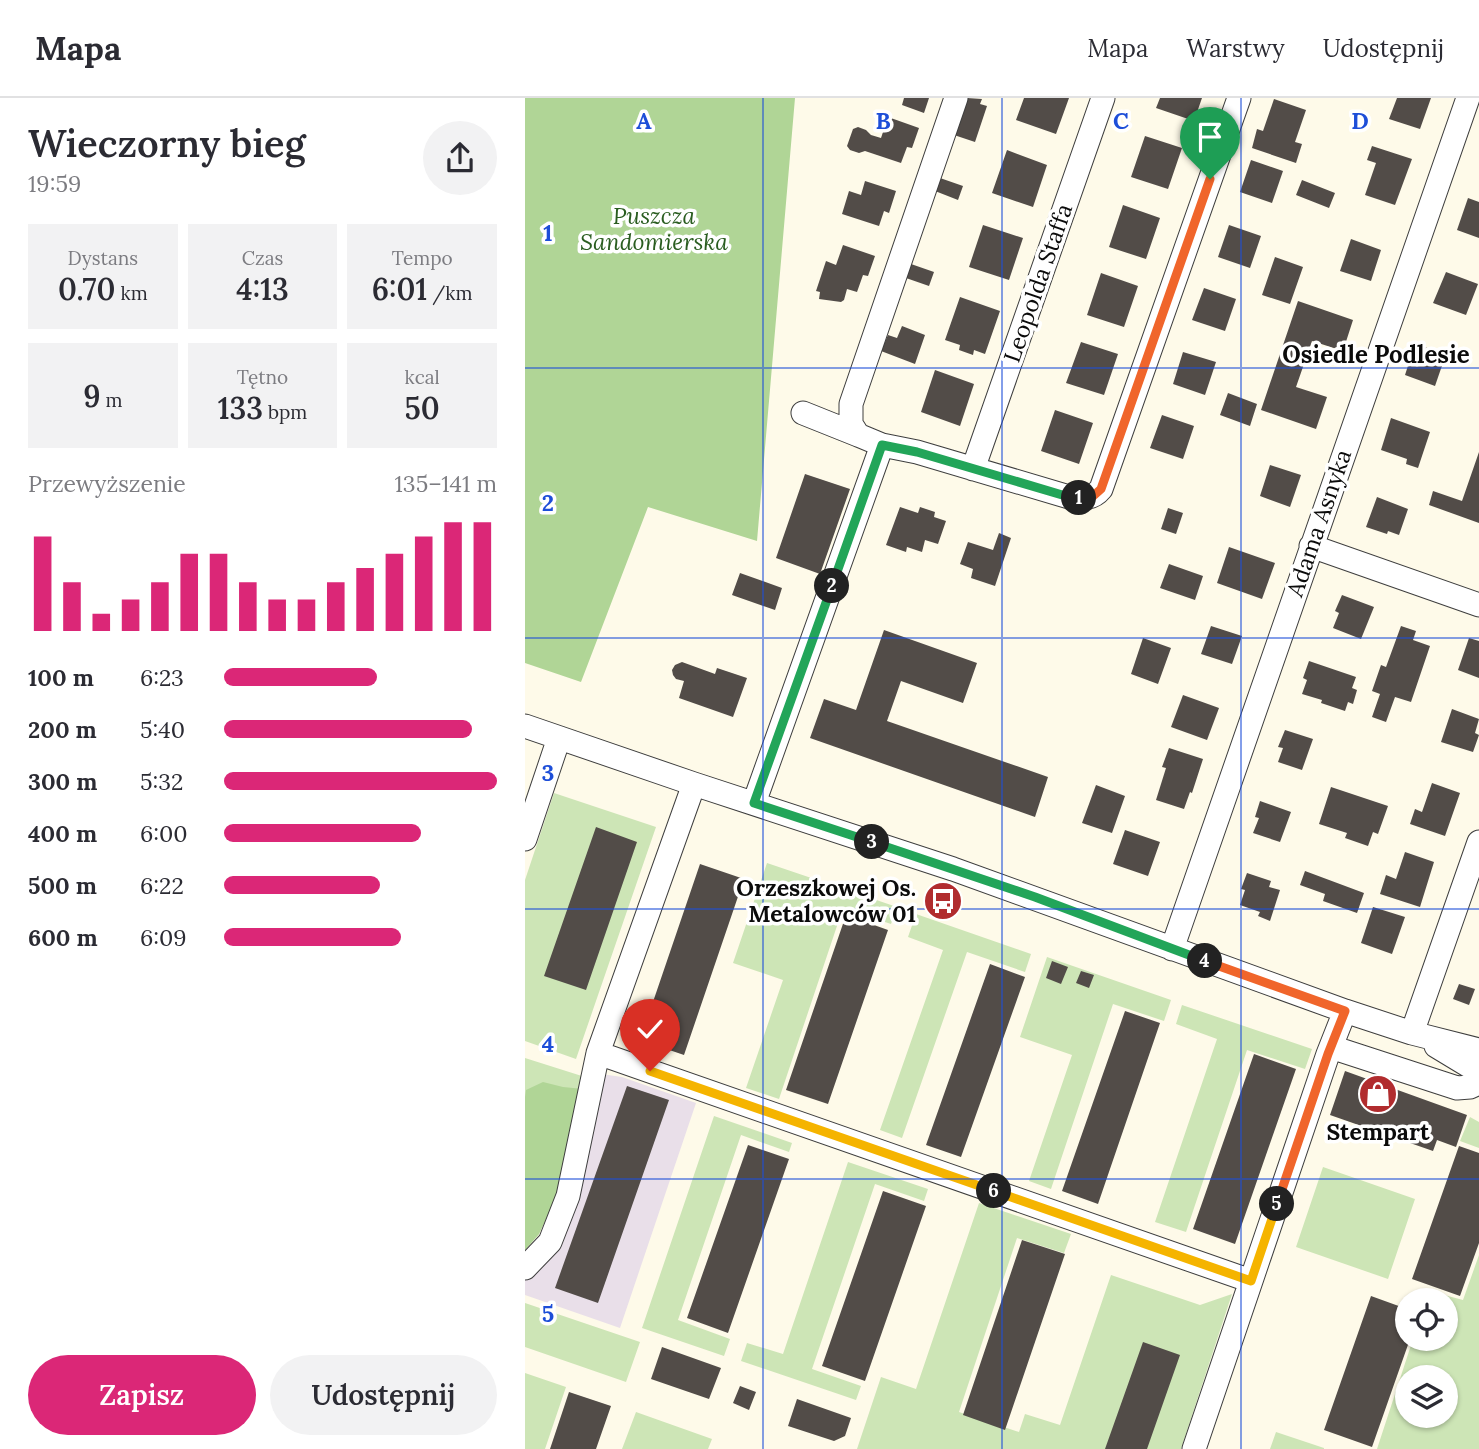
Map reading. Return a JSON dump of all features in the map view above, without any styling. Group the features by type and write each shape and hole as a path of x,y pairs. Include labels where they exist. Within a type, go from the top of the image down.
{"street":[{"path":"858,435 851,424 851,404 956,98"},
{"name":"Leopolda Staffa","path":"973,469 1103,98"},
{"path":"803,413 882,445 917,452 1069,497 1092,497 1101,489 1239,98"},
{"name":"Adama Asnyka","path":"1172,949 1468,98"},
{"path":"754,803 882,445"},
{"path":"1311,547 1479,606"},
{"path":"525,726 977,877 1345,1011 1412,1033 1479,1050"},
{"path":"525,839 559,738"},
{"path":"525,1268 550,1242 568,1196 598,1053 694,784"},
{"path":"1412,1033 1478,847"},
{"path":"1193,1449 1345,1011"},
{"path":"1412,1033 1479,1072"},
{"path":"1331,1047 1457,1088 1479,1083"},
{"path":"598,1053 1251,1281"}],"shaded area":[{"path":"594,1073 622,1077 696,1103 620,1328 525,1295 525,1268 550,1242"}],"green space":[{"name":"Puszcza Sandomierska","path":"525,98 795,98 757,541 648,507 581,682 525,663"},
{"path":"554,793 656,827 576,1059 525,1041 525,880"},
{"path":"767,863 897,907 891,924 843,908 779,1099 746,1088 783,980 733,963"},
{"path":"916,914 1031,954 1025,972 967,952 902,1138 880,1130 943,950 908,937"},
{"path":"1047,957 1171,1000 1164,1021 1113,1004 1051,1189 1029,1181 1072,1055 1020,1037"},
{"path":"1182,1005 1312,1049 1305,1069 1247,1050 1186,1232 1155,1222 1217,1039 1176,1024"},
{"path":"525,1058 585,1077 539,1234 525,1250"},
{"path":"543,1082 583,1089 556,1198 539,1234 525,1250 525,1097 526,1090"},
{"path":"714,1116 792,1143 789,1152 741,1135 678,1320 730,1339 724,1356 642,1328"},
{"path":"1470,1117 1479,1122 1479,1148 1460,1141"},
{"path":"848,1162 928,1189 924,1201 875,1184 812,1369 861,1386 856,1400 741,1361 747,1343 783,1354"},
{"path":"1323,1167 1415,1199 1388,1279 1296,1247"},
{"path":"979,1203 1071,1234 1064,1253 1017,1238 959,1412 1019,1432 1025,1414 1060,1425 1111,1275 1200,1305 1232,1294 1181,1449 857,1449 881,1377 916,1389"},
{"path":"1479,1255 1479,1449 1377,1449 1395,1394 1395,1428 1458,1428 1458,1365 1404,1365 1409,1351 1458,1351 1458,1299 1463,1300"},
{"path":"525,1303 640,1342 626,1382 525,1347"},
{"path":"525,1373 566,1387 545,1449 525,1449"},
{"path":"636,1412 712,1439 708,1449 622,1449"},
{"path":"1276,1432 1324,1448 1324,1449 1270,1449"}],"building":[{"path":"904,98 929,98 924,113 902,105"},
{"path":"967,98 982,99 980,104 987,106 975,142 954,135"},
{"path":"1024,98 1069,98 1056,134 1016,120"},
{"path":"1160,98 1202,98 1194,121 1156,108"},
{"path":"1397,98 1431,98 1420,129 1389,119"},
{"path":"1274,99 1306,110 1295,142 1302,144 1296,163 1252,148 1257,129 1263,131"},
{"path":"888,117 919,128 912,148 907,147 901,163 865,151 859,153 850,150 847,146 853,129 858,127 881,138"},
{"path":"1145,136 1182,148 1168,189 1131,177"},
{"path":"1372,146 1412,159 1395,205 1365,195 1376,163 1367,160"},
{"path":"1007,150 1047,165 1033,207 992,193"},
{"path":"1251,160 1283,171 1272,203 1240,192"},
{"path":"940,178 963,186 958,200 935,191"},
{"path":"1302,180 1335,193 1329,208 1296,195"},
{"path":"865,181 896,191 889,213 884,211 879,226 842,214 849,191 861,195"},
{"path":"1468,198 1479,202 1479,238 1457,230"},
{"path":"1123,205 1160,218 1146,259 1109,247"},
{"path":"983,225 1023,238 1009,280 969,267"},
{"path":"1229,225 1261,236 1250,268 1218,257"},
{"path":"1351,239 1381,250 1371,281 1340,271"},
{"path":"843,245 875,256 868,276 863,275 857,292 847,289 841,302 819,299 820,292 816,291 826,261 836,265"},
{"path":"1275,257 1303,267 1290,304 1262,295"},
{"path":"911,264 934,272 929,286 906,278"},
{"path":"1446,272 1478,284 1466,315 1433,303"},
{"path":"1101,273 1138,286 1124,327 1087,315"},
{"path":"1204,288 1236,299 1225,331 1192,320"},
{"path":"960,297 1000,311 985,354 974,350 973,355 959,350 960,345 945,340"},
{"path":"1298,301 1353,320 1343,351 1312,341 1296,387 1327,397 1316,429 1261,410"},
{"path":"902,326 925,335 915,364 881,351 888,335 897,338"},
{"path":"1081,342 1118,354 1104,395 1066,383"},
{"path":"1415,344 1446,354 1435,386 1405,375"},
{"path":"1183,352 1216,362 1205,395 1173,384"},
{"path":"935,370 974,384 960,426 921,412"},
{"path":"1228,393 1257,404 1250,426 1220,415"},
{"path":"1055,410 1093,423 1079,464 1041,451"},
{"path":"1162,415 1194,426 1183,459 1150,448"},
{"path":"1391,418 1430,432 1418,468 1406,464 1407,459 1381,450"},
{"path":"1479,452 1479,523 1429,505 1433,491 1462,501"},
{"path":"1270,465 1301,475 1290,507 1260,496"},
{"path":"805,474 850,489 820,574 776,558"},
{"path":"1377,497 1408,509 1399,535 1366,527"},
{"path":"900,507 918,513 920,507 935,512 934,517 946,521 938,544 925,540 922,552 907,547 906,552 886,545"},
{"path":"1168,508 1183,513 1176,534 1161,529"},
{"path":"999,533 1011,538 995,586 971,578 973,569 960,564 968,542 993,550"},
{"path":"1229,547 1275,563 1262,599 1217,583"},
{"path":"1169,564 1203,576 1195,600 1160,588"},
{"path":"740,573 782,588 775,610 732,595"},
{"path":"1342,595 1374,607 1361,639 1333,628 1339,613 1335,611"},
{"path":"1211,626 1242,636 1232,664 1201,654"},
{"path":"1401,626 1416,631 1413,640 1430,646 1411,702 1395,697 1386,722 1372,717 1380,694 1372,691 1381,665 1386,667"},
{"path":"884,630 977,663 963,703 901,681 887,721 1048,777 1035,817 810,738 824,699 856,710"},
{"path":"1143,638 1171,648 1158,684 1131,674"},
{"path":"1469,638 1479,641 1479,678 1458,670"},
{"path":"1309,661 1356,677 1352,688 1357,690 1353,704 1348,702 1345,711 1302,694 1307,680 1303,678"},
{"path":"682,662 715,674 717,668 747,678 733,717 679,698 684,681 676,679 672,670"},
{"path":"1183,695 1219,708 1207,740 1171,727"},
{"path":"1452,709 1479,719 1475,733 1479,735 1473,752 1441,742"},
{"path":"1285,730 1313,739 1302,770 1278,762 1283,748 1278,747"},
{"path":"1169,748 1203,759 1184,809 1156,800 1166,768 1162,767"},
{"path":"1432,783 1460,793 1445,836 1410,824 1415,809 1422,812"},
{"path":"1096,785 1125,796 1112,833 1082,823"},
{"path":"1331,787 1388,806 1378,834 1373,832 1368,846 1345,838 1347,833 1319,824"},
{"path":"1260,801 1291,812 1280,842 1253,833 1259,818 1255,817"},
{"path":"596,827 637,842 586,990 544,976"},
{"path":"1125,830 1160,842 1148,876 1113,864"},
{"path":"1405,852 1434,862 1420,907 1380,894 1386,875 1396,879"},
{"path":"700,864 744,879 684,1055 640,1040"},
{"path":"1305,871 1364,893 1357,913 1323,901 1325,894 1300,885"},
{"path":"1247,873 1271,881 1269,887 1280,890 1270,921 1258,916 1260,912 1240,905 1245,890 1241,889"},
{"path":"1373,907 1405,917 1392,954 1361,943"},
{"path":"846,915 888,930 828,1104 786,1090"},
{"path":"1052,961 1068,967 1061,984 1046,978"},
{"path":"990,964 1025,977 961,1157 926,1145"},
{"path":"1081,971 1094,975 1089,988 1076,983"},
{"path":"1459,984 1475,989 1469,1005 1453,999"},
{"path":"1125,1011 1160,1023 1098,1204 1062,1191"},
{"path":"1254,1054 1296,1069 1235,1244 1193,1229"},
{"path":"1345,1071 1467,1115 1456,1147 1437,1140 1433,1151 1330,1115"},
{"path":"627,1086 669,1100 598,1303 555,1288"},
{"path":"748,1145 789,1159 728,1333 687,1318"},
{"path":"1459,1146 1479,1153 1479,1243 1460,1296 1458,1288 1437,1288 1412,1279"},
{"path":"883,1191 926,1206 865,1381 822,1366"},
{"path":"1022,1240 1065,1254 1005,1430 963,1415"},
{"path":"1371,1296 1395,1305 1395,1351 1406,1351 1401,1365 1395,1365 1395,1382 1372,1447 1324,1430"},
{"path":"1143,1342 1180,1355 1147,1449 1105,1449"},
{"path":"662,1347 721,1368 709,1399 651,1379"},
{"path":"740,1386 756,1392 749,1410 733,1403"},
{"path":"569,1392 611,1406 596,1449 550,1449"},
{"path":"797,1399 851,1418 845,1436 834,1441 788,1426"}],"place":[{"name":"Orzeszkowej Os. Metalowców 01","path":"943,901"},
{"name":"Stempart","path":"1378,1094"}],"district":[{"name":"Osiedle Podlesie","path":"1376,355"}],"route":[{"path":"650,1071 1251,1281 1345,1011 1035,897 754,803 882,445 917,452 1069,497 1086,498 1097,493 1105,478 1210,179"}]}
